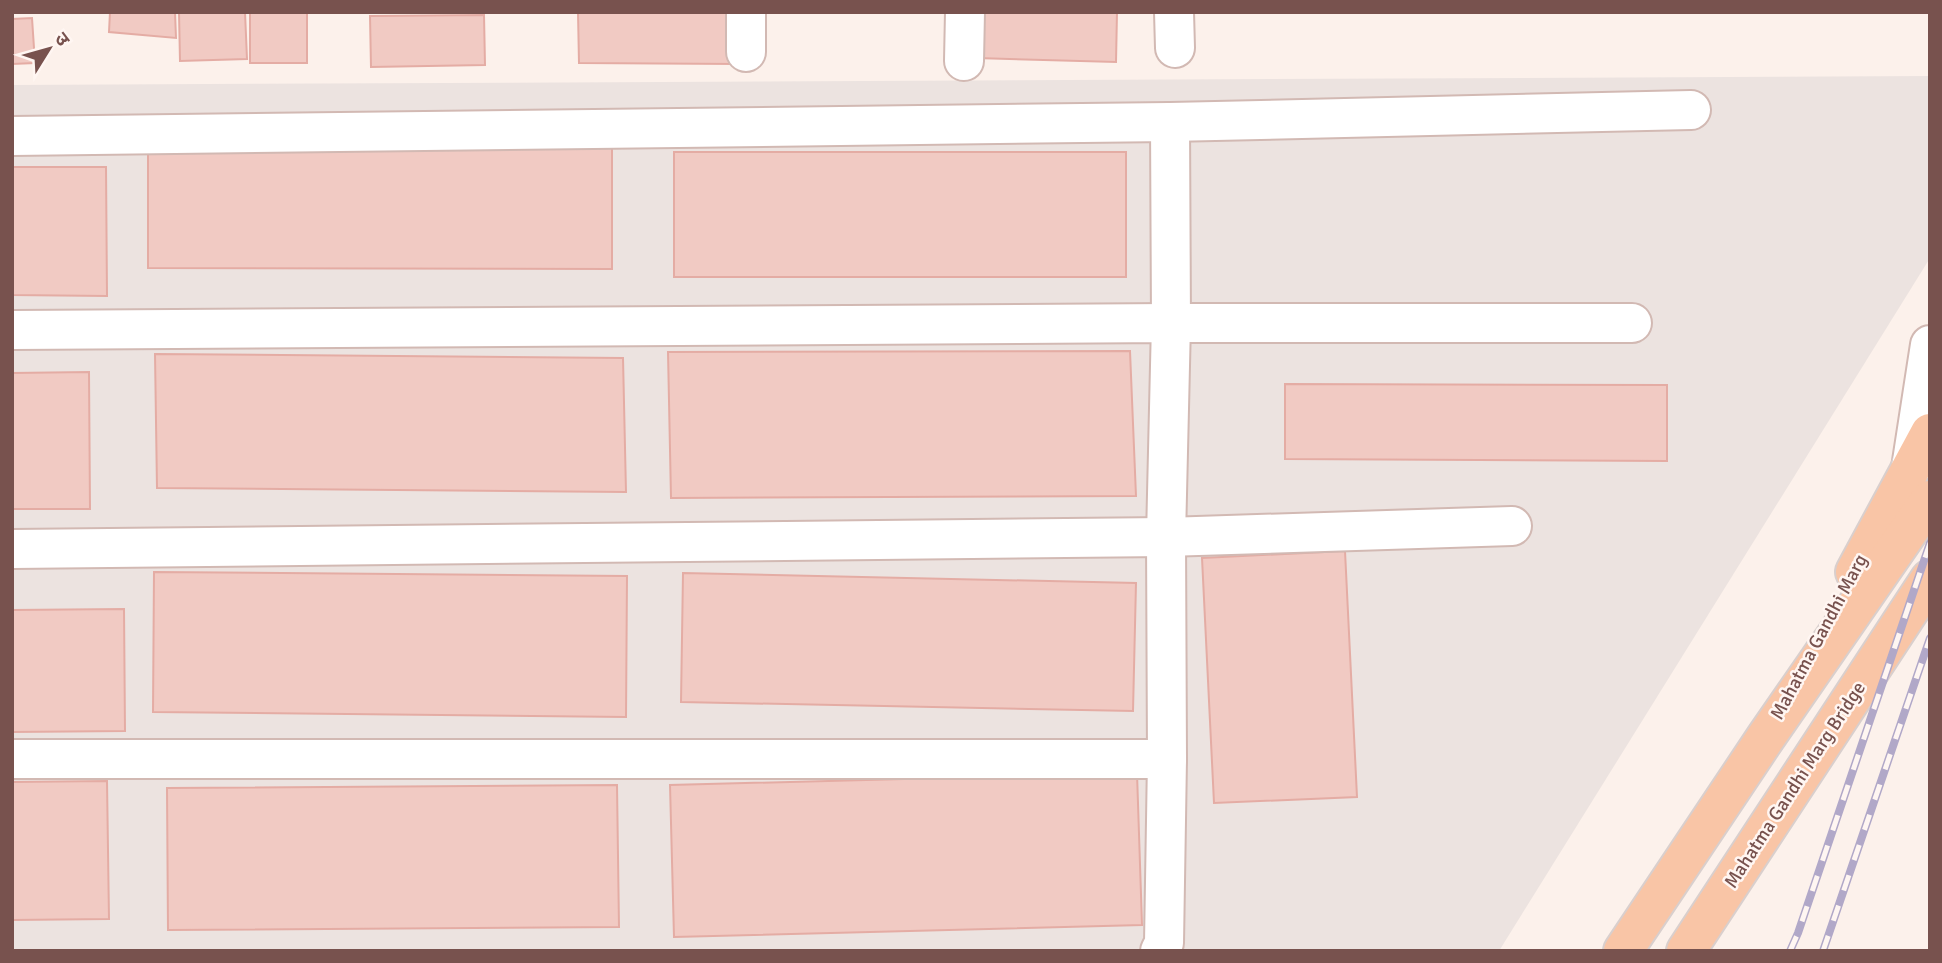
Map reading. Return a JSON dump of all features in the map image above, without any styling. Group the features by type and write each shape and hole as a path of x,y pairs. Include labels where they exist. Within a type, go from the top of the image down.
{"main road":[{"name":"Mahatma Gandhi Marg","path":"1766,737 1930,432"},
{"name":"Mahatma Gandhi Marg","path":"1766,737 1930,500"},
{"path":"1903,618 1930,579"},
{"path":"1903,618 1930,592"},
{"name":"Mahatma Gandhi Marg Bridge","path":"1686,951 1903,618"},
{"path":"1623,951 1766,737"}],"street":[{"path":"746,12 746,52"},
{"path":"964,61 965,12"},
{"path":"12,136 1170,122 1691,110"},
{"path":"1160,951 1164,943 1167,759 1170,122"},
{"path":"12,330 1632,323"},
{"path":"1911,468 1930,345"},
{"path":"12,549 1166,537 1512,526"},
{"path":"12,760 1167,759"}],"shaded area":[{"path":"1930,76 1930,258 1499,951 12,951 12,85"}],"building":[{"path":"110,12 175,12 176,38 109,32"},
{"path":"179,12 245,12 247,59 180,61"},
{"path":"250,12 307,12 307,63 250,63"},
{"path":"578,12 738,12 738,64 579,63"},
{"path":"977,12 1117,12 1116,62 976,58"},
{"path":"484,15 485,65 371,67 370,16"},
{"path":"32,18 35,63 12,64 12,19"},
{"path":"148,147 612,148 612,269 148,268"},
{"path":"674,152 1126,152 1126,277 674,277"},
{"path":"12,167 106,167 107,296 12,295"},
{"path":"1130,351 1136,496 671,498 668,352"},
{"path":"155,354 623,358 626,492 157,488"},
{"path":"89,372 90,509 12,509 12,373"},
{"path":"1285,384 1667,385 1667,461 1285,459"},
{"path":"1345,551 1357,797 1214,803 1202,558"},
{"path":"154,572 627,576 626,717 153,712"},
{"path":"683,573 1136,583 1133,711 681,702"},
{"path":"124,609 125,731 12,732 12,610"},
{"path":"1137,773 1142,925 674,937 670,785"},
{"path":"107,781 109,919 12,920 12,782"},
{"path":"617,785 619,927 168,930 167,788"}],"railway":[{"path":"1790,951 1930,543"},
{"path":"1823,951 1930,638"}]}
